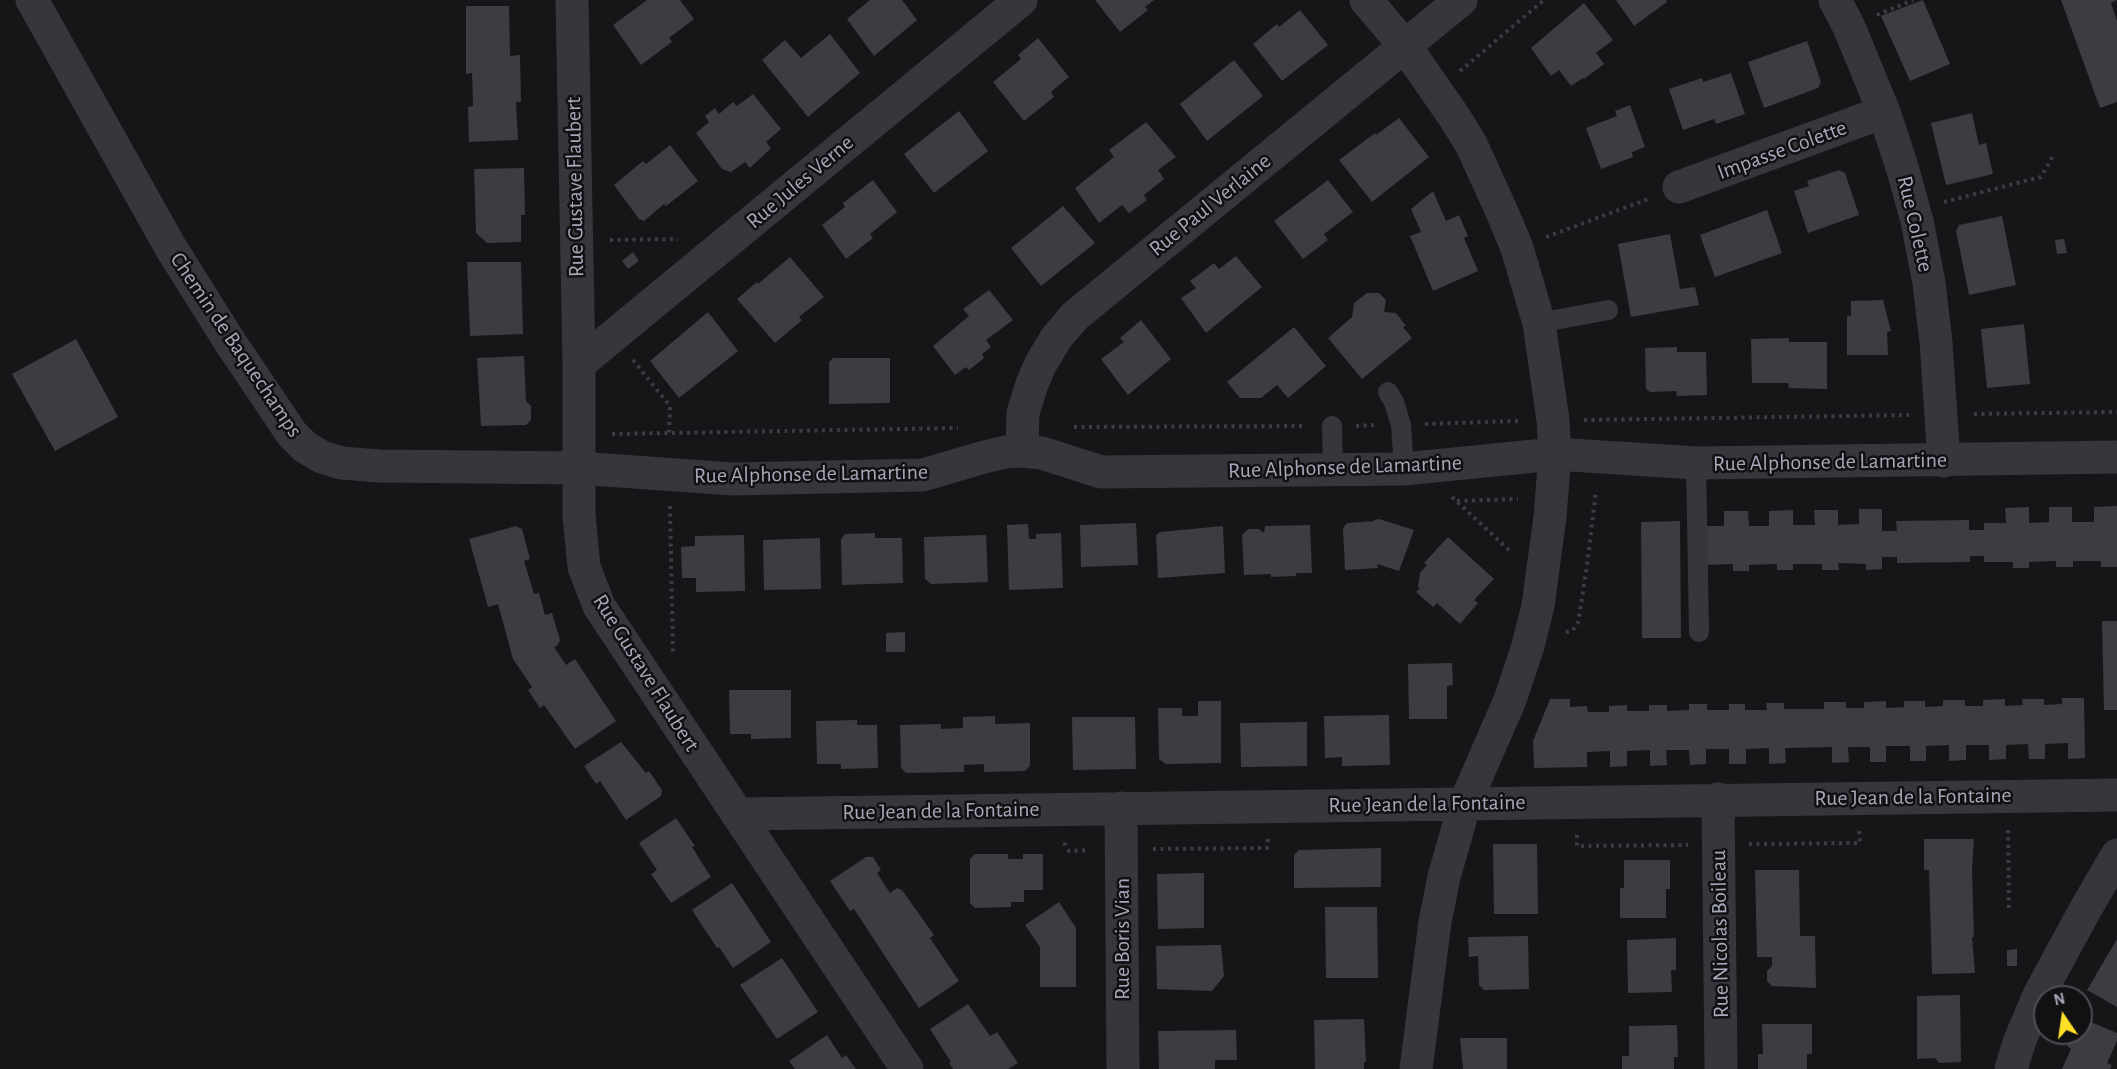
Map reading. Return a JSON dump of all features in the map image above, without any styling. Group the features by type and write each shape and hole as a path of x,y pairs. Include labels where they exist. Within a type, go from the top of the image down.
{"street":[{"name":"Chemin de Baquechamps","path":"32,0 171,248 236,351 292,434 305,447 322,457 341,463 379,466 578,468"},
{"name":"Rue Gustave Flaubert","path":"572,0 579,364 578,468 579,515 584,567 599,606 907,1069"},
{"name":"Rue Jules Verne","path":"579,364 1021,0"},
{"path":"1366,0 1405,46 1471,144 1517,248 1539,323 1555,454 1542,581 1532,631 1510,700 1465,803 1444,877 1435,922 1416,1069"},
{"name":"Rue Paul Verlaine","path":"1022,451 1023,413 1032,384 1041,363 1057,337 1075,316 1461,0"},
{"name":"Rue Colette","path":"1835,0 1849,27 1884,112 1914,209 1929,283 1936,342 1944,461"},
{"name":"Impasse Colette","path":"1679,187 1884,112"},
{"name":"Rue Alphonse de Lamartine","path":"578,468 733,479 923,475 984,457 1022,451 1042,453 1101,472 1412,469 1555,454 1696,463 2117,457"},
{"name":"Rue Jean de la Fontaine","path":"737,814 2117,795"},
{"name":"Rue Nicolas Boileau","path":"1718,799 1721,1069"},
{"name":"Rue Boris Vian","path":"1121,808 1123,1069"},
{"path":"2011,1069 2020,1040 2040,993 2117,855"}],"lane":[{"path":"1539,323 1608,310"},
{"path":"1388,392 1399,418 1412,469"},
{"path":"1332,426 1333,471"},
{"path":"1696,463 1699,632"}],"path":[{"path":"1437,91 1545,0"},
{"path":"1914,209 2041,177 2053,156"},
{"path":"1517,248 1679,187"},
{"path":"576,241 702,239 715,253"},
{"path":"614,336 670,405 673,678 655,692"},
{"path":"1532,631 1572,631 1578,624 1593,527 1599,457"},
{"path":"1412,469 1456,501 1542,581"},
{"path":"1456,501 1552,497"},
{"path":"2007,796 2009,912"}],"building":[{"path":"647,0 680,0 694,19 669,38 672,42 641,65 613,25"},
{"path":"870,0 902,0 917,20 874,56 847,19"},
{"path":"1095,0 1154,0 1145,7 1148,10 1120,32"},
{"path":"1616,0 1666,0 1667,2 1634,26"},
{"path":"1923,0 1950,64 1910,81 1881,16"},
{"path":"2061,0 2117,0 2111,3 2117,21 2117,102 2100,108"},
{"path":"1584,3 1613,40 1596,53 1604,64 1571,86 1559,70 1551,76 1531,48"},
{"path":"466,6 509,6 510,56 520,55 521,102 516,102 518,140 469,142 468,107 473,106 472,73 466,74"},
{"path":"1300,10 1328,45 1282,81 1253,44 1277,24 1279,27"},
{"path":"830,34 860,73 808,117 762,60 785,40 801,58"},
{"path":"1038,38 1069,77 1051,92 1054,97 1024,121 993,82 1021,59 1018,55"},
{"path":"1807,41 1821,82 1818,88 1764,108 1748,62"},
{"path":"1234,60 1263,96 1207,141 1180,104"},
{"path":"1731,73 1745,114 1716,124 1714,119 1683,130 1669,89 1702,78 1703,82"},
{"path":"753,94 781,129 766,142 771,148 750,168 745,162 731,172 722,169 696,133 709,122 705,116 715,108 719,114 733,102 737,106"},
{"path":"1630,105 1645,147 1632,152 1633,157 1601,169 1586,128 1617,116 1615,111"},
{"path":"959,111 988,151 934,193 904,154"},
{"path":"1972,113 1979,145 1986,143 1993,174 1946,185 1931,123"},
{"path":"1399,118 1429,157 1372,202 1339,160"},
{"path":"1146,122 1176,157 1158,170 1164,179 1144,195 1147,200 1129,213 1122,205 1099,223 1075,188 1114,157 1109,150"},
{"path":"670,145 698,181 644,221 639,219 614,185 643,161 646,164"},
{"path":"524,168 525,215 521,215 521,242 487,243 476,233 474,169"},
{"path":"1839,170 1845,173 1859,215 1808,233 1794,191 1809,186 1807,181"},
{"path":"873,180 897,212 870,234 873,238 846,259 822,225 845,207 843,203"},
{"path":"1328,180 1353,212 1324,234 1328,240 1303,259 1274,221"},
{"path":"1433,191 1446,221 1459,215 1468,236 1464,238 1478,271 1433,291 1410,236 1421,232 1411,209"},
{"path":"1063,206 1095,243 1041,286 1011,248"},
{"path":"1767,210 1782,253 1715,277 1700,235"},
{"path":"2002,216 2016,285 1969,295 1956,231 1959,225"},
{"path":"1670,234 1680,289 1695,287 1699,305 1631,317 1618,244"},
{"path":"2064,239 2067,253 2057,254 2055,240"},
{"path":"633,252 639,261 628,269 622,261"},
{"path":"1236,256 1262,287 1206,333 1181,298 1196,288 1190,281 1214,263 1219,269"},
{"path":"790,257 824,297 799,317 802,320 775,343 737,299"},
{"path":"467,262 521,262 523,334 470,336"},
{"path":"989,290 1013,320 986,340 991,347 982,354 984,358 969,370 966,367 955,375 933,346 969,316 963,309"},
{"path":"1367,293 1379,293 1386,300 1384,312 1396,313 1412,338 1362,379 1328,338 1352,317 1354,303"},
{"path":"1883,300 1891,331 1887,332 1888,355 1847,355 1847,316 1851,316 1851,301"},
{"path":"708,312 738,351 679,398 650,361"},
{"path":"1141,320 1171,359 1128,395 1101,359 1124,342 1120,338"},
{"path":"2024,324 2030,384 1987,388 1981,329"},
{"path":"1294,327 1326,366 1288,398 1277,385 1261,398 1240,398 1227,382"},
{"path":"1789,338 1789,342 1827,342 1827,389 1789,388 1788,383 1752,383 1751,339"},
{"path":"76,339 118,417 55,451 12,374"},
{"path":"1677,347 1677,352 1706,352 1707,395 1677,396 1676,391 1650,392 1646,389 1645,348"},
{"path":"524,356 526,401 531,406 531,420 526,425 481,426 477,358"},
{"path":"833,358 890,358 890,403 829,404 829,362"},
{"path":"2117,506 2117,567 2101,567 2101,561 2073,561 2073,567 2056,567 2056,561 2029,562 2029,568 2013,568 2013,562 1984,562 1984,556 1970,556 1970,562 1897,563 1897,557 1882,557 1882,569 1866,570 1866,564 1838,563 1839,570 1822,570 1822,564 1793,564 1793,570 1777,570 1777,564 1749,565 1749,571 1733,571 1733,564 1704,565 1704,526 1724,526 1724,511 1748,511 1749,526 1769,526 1769,511 1793,510 1793,525 1815,525 1814,510 1838,510 1838,525 1859,524 1859,509 1882,509 1882,531 1897,531 1896,521 1969,520 1969,530 1984,530 1984,523 2006,523 2005,508 2029,507 2029,523 2049,522 2049,507 2072,507 2072,522 2094,522 2094,507"},
{"path":"1379,519 1414,530 1399,571 1377,564 1378,568 1345,570 1343,528 1347,523"},
{"path":"1680,521 1681,638 1642,638 1641,522"},
{"path":"1136,523 1138,565 1081,567 1080,525"},
{"path":"1028,524 1029,539 1036,539 1036,534 1061,533 1063,588 1009,590 1007,525"},
{"path":"1310,525 1312,573 1271,577 1271,574 1244,575 1242,535 1248,529 1259,529 1264,533 1265,526"},
{"path":"516,526 522,529 530,559 524,561 534,594 539,593 545,615 552,613 560,640 554,647 566,665 575,659 616,721 575,749 544,705 540,708 528,690 532,687 513,659 498,604 488,607 469,539"},
{"path":"1223,526 1225,573 1158,578 1156,535 1160,532"},
{"path":"875,533 875,538 902,538 903,583 842,585 841,539 845,534"},
{"path":"744,535 745,591 696,592 696,578 682,578 681,547 695,546 695,536"},
{"path":"986,535 988,582 931,584 925,579 924,537"},
{"path":"1448,537 1494,579 1474,600 1478,603 1460,624 1437,603 1433,607 1416,592 1420,588 1418,587 1420,573 1427,565 1424,563"},
{"path":"820,538 821,589 764,590 763,540"},
{"path":"2102,621 2117,621 2117,710 2104,710"},
{"path":"905,632 905,652 886,652 886,633"},
{"path":"1452,663 1453,685 1447,686 1447,719 1409,719 1408,664"},
{"path":"729,690 791,690 791,738 751,739 751,734 730,734"},
{"path":"2062,698 2084,698 2085,758 2068,759 2068,743 2045,744 2045,759 2029,759 2028,744 2006,745 2006,759 1989,760 1989,745 1966,745 1966,760 1949,761 1949,745 1926,746 1926,761 1910,761 1910,746 1886,746 1886,762 1870,762 1870,747 1848,747 1849,762 1832,763 1832,747 1785,748 1786,763 1769,764 1769,748 1746,749 1746,764 1729,764 1729,749 1706,749 1706,764 1690,765 1689,750 1666,750 1667,765 1650,766 1650,750 1627,751 1627,766 1610,767 1610,751 1587,752 1587,767 1534,768 1533,741 1550,699 1570,699 1570,707 1587,706 1588,712 1609,712 1609,706 1627,705 1627,711 1649,711 1649,705 1667,705 1667,711 1689,710 1689,704 1707,704 1707,710 1729,710 1729,704 1745,704 1745,710 1767,710 1766,703 1784,703 1784,709 1824,709 1824,702 1846,702 1846,708 1864,708 1864,702 1886,701 1886,708 1904,707 1904,701 1925,701 1925,707 1943,706 1943,700 1965,700 1965,706 1983,706 1983,700 2005,699 2005,706 2023,705 2022,699 2044,699 2044,705 2062,704"},
{"path":"1198,701 1221,701 1221,763 1166,764 1159,759 1158,708 1182,708 1182,716 1198,716"},
{"path":"1389,715 1390,765 1342,766 1342,757 1325,758 1324,716"},
{"path":"995,716 995,724 1030,723 1030,766 1025,771 984,772 984,764 964,765 964,772 906,773 901,768 900,725 941,724 941,729 963,728 963,717"},
{"path":"1072,717 1135,717 1136,769 1073,770"},
{"path":"857,720 857,725 877,725 878,768 841,769 841,764 817,764 816,721"},
{"path":"1307,722 1307,766 1241,767 1240,723"},
{"path":"621,742 646,773 649,771 662,790 661,796 626,820 600,781 596,784 584,766"},
{"path":"676,818 695,846 692,847 711,877 671,903 651,874 657,870 639,843"},
{"path":"1924,839 1974,839 1972,870 1974,937 1972,937 1975,973 1932,974 1929,870 1924,870"},
{"path":"1493,844 1537,844 1538,914 1494,914"},
{"path":"1381,848 1381,887 1294,888 1294,855 1299,850"},
{"path":"975,854 1008,854 1008,859 1023,859 1023,854 1043,854 1043,890 1024,890 1024,902 1011,902 1011,907 975,908 970,903 970,859"},
{"path":"866,857 873,857 881,870 877,873 890,893 897,888 902,890 934,935 930,938 959,981 919,1008 854,909 850,911 830,881"},
{"path":"1624,860 1670,860 1670,889 1666,889 1666,918 1620,918 1620,888 1624,888"},
{"path":"1755,870 1799,870 1800,936 1815,936 1816,988 1772,986 1767,981 1767,971 1772,966 1772,957 1757,957"},
{"path":"1204,873 1204,928 1158,929 1157,874"},
{"path":"732,883 771,942 733,968 692,910"},
{"path":"1059,902 1076,928 1076,987 1040,987 1040,947 1025,925"},
{"path":"1325,907 1377,907 1378,978 1326,978"},
{"path":"1528,936 1529,989 1484,990 1479,985 1478,956 1469,957 1468,937"},
{"path":"1676,938 1676,970 1671,970 1672,992 1628,993 1627,940"},
{"path":"2117,939 2117,1007 2093,993 2093,985 2090,985"},
{"path":"1221,945 1224,976 1212,991 1157,989 1156,946"},
{"path":"2017,949 2017,966 2007,966 2007,950"},
{"path":"782,958 818,1012 777,1039 740,985"},
{"path":"1960,995 1961,1062 1939,1063 1935,1058 1917,1059 1917,996"},
{"path":"968,1004 990,1036 997,1032 1018,1063 1008,1069 953,1069 930,1029"},
{"path":"1364,1019 1366,1062 1364,1062 1364,1069 1315,1069 1314,1020"},
{"path":"2093,1023 2117,1033 2117,1041 2107,1063 2112,1065 2110,1069 2062,1069 2071,1049 2067,1046 2093,1045"},
{"path":"1762,1024 1812,1024 1812,1054 1807,1054 1807,1069 1758,1069 1758,1054 1763,1054"},
{"path":"1677,1025 1678,1057 1674,1057 1674,1069 1622,1069 1622,1056 1629,1056 1629,1026"},
{"path":"1236,1030 1237,1060 1215,1060 1215,1069 1159,1069 1158,1031"},
{"path":"827,1035 842,1058 846,1055 856,1069 795,1069 789,1061"},
{"path":"1460,1038 1507,1038 1507,1069 1463,1069"}]}
